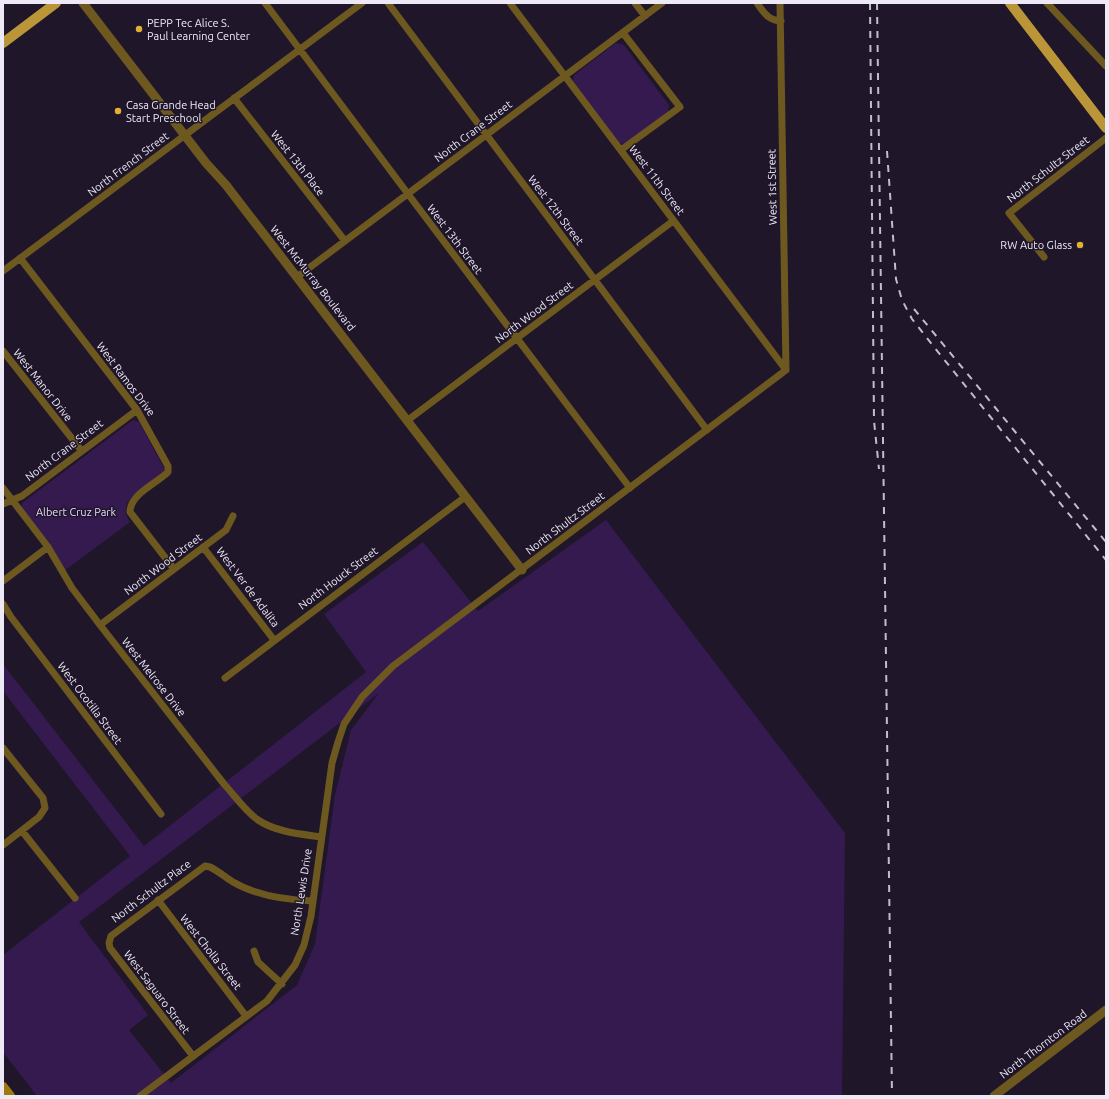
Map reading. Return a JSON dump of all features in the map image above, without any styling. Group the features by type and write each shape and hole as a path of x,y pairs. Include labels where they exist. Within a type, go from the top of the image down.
{"main road":[{"path":"3,43 56,3"},
{"path":"1010,3 1106,128"},
{"path":"3,1087 10,1096"}],"street":[{"name":"West McMurray Boulevard","path":"83,3 408,420 465,497 522,570"},
{"name":"West 13th Street","path":"265,3 630,488"},
{"name":"North French Street","path":"3,271 362,3"},
{"name":"West 12th Street","path":"388,3 707,430"},
{"name":"West 11th Street","path":"510,3 786,370"},
{"path":"635,3 645,16"},
{"name":"North Crane Street","path":"297,277 662,3"},
{"path":"757,3 766,16 773,20 781,21"},
{"name":"West 1st Street","path":"780,3 786,370"},
{"path":"1047,3 1106,66"},
{"path":"621,150 680,107 622,33"},
{"name":"West 13th Place","path":"234,98 344,241"},
{"name":"North Schultz Street","path":"1044,257 1009,213 1106,138"},
{"name":"North Wood Street","path":"408,420 673,221"},
{"name":"West Ramos Drive","path":"20,258 137,410 168,466 168,472 130,504 130,512 174,569"},
{"name":"West Manor Drive","path":"3,351 81,450"},
{"name":"North Shultz Street","path":"362,697 393,666 786,370"},
{"name":"North Crane Street","path":"3,504 22,496 81,450 137,410"},
{"name":"West Melrose Drive","path":"3,488 48,547 72,588 224,784 244,807 258,821 285,832 321,837"},
{"name":"North Houck Street","path":"225,678 465,497"},
{"name":"North Wood Street","path":"100,625 226,530 233,516"},
{"path":"3,580 48,547"},
{"name":"West Ver de Adalita","path":"203,547 274,640"},
{"name":"West Ocotilla Street","path":"3,604 10,617 161,814"},
{"name":"North Lewis Drive","path":"140,1096 267,1001 282,984 294,965 304,945 313,901 332,763 344,724 362,697"},
{"path":"3,748 43,798 44,802 43,812 22,831 3,845"},
{"path":"22,831 75,898"},
{"name":"North Schultz Place","path":"109,939 114,932 200,868 210,866 233,882 257,893 279,898 313,901"},
{"name":"West Cholla Street","path":"158,900 246,1016"},
{"name":"West Saguaro Street","path":"109,939 110,948 192,1056"},
{"path":"254,950 258,962 282,984"},
{"name":"North Thornton Road","path":"994,1096 1106,1010"}],"green space":[{"path":"616,43 624,45 669,105 668,112 625,144 619,143 573,81 574,75"},
{"name":"Albert Cruz Park","path":"133,420 139,422 164,468 164,471 159,477 130,499 126,506 126,513 130,522 64,571 22,508 22,503"},
{"path":"606,520 845,833 842,1096 37,1096 3,1052 3,955 130,856 3,691 3,664 144,846 366,672 324,614 423,542 478,611","holes":["379,693 351,730 335,795 315,944 297,985 171,1083 129,1030 148,1015 79,922"]}],"railway":[{"path":"870,3 874,421 879,469"},
{"path":"877,3 892,1096"},
{"path":"887,151 896,279 902,300 912,319 1106,560"},
{"path":"914,309 1106,542"}],"place":[{"name":"PEPP Tec Alice S. Paul Learning Center","path":"139,29"},
{"name":"Casa Grande Head Start Preschool","path":"118,111"},
{"name":"RW Auto Glass","path":"1080,245"}]}
